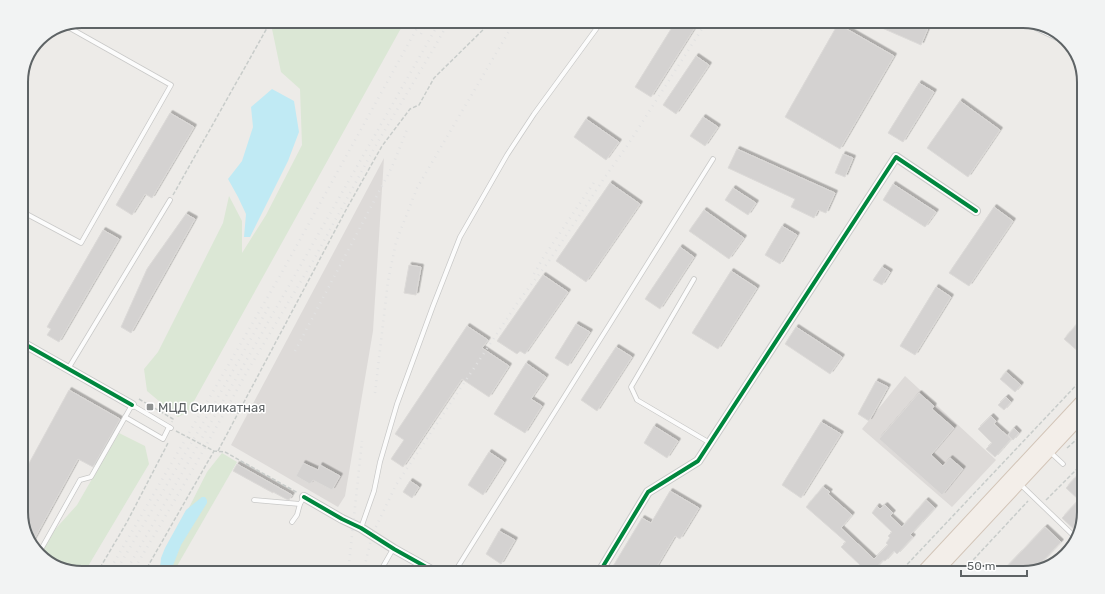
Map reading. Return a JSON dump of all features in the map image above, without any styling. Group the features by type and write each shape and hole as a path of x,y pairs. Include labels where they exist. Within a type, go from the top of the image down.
{"main road":[{"path":"929,566 1077,407"},
{"path":"942,566 1077,420"}],"street":[{"path":"603,566 648,492 698,462 896,157 976,211"},
{"path":"28,346 132,405"},
{"path":"302,500 361,528 424,566"}],"lane":[{"path":"361,528 374,491 380,462 397,404 432,306 460,237 507,155 534,114 597,28"},
{"path":"28,215 81,243 171,85 71,29"},
{"path":"458,566 713,159"},
{"path":"68,369 170,200"},
{"path":"694,279 632,387 638,400 710,443"},
{"path":"42,549 80,480 91,477 125,417 132,405 170,428 163,439 125,417"},
{"path":"1048,451 1063,464"},
{"path":"1019,483 1072,533"},
{"path":"254,500 302,500 297,515 292,522"},
{"path":"383,566 394,549"}],"path":[{"path":"170,200 267,28"},
{"path":"218,451 347,208 382,146 410,109 419,105 434,78 485,28"},
{"path":"906,566 1077,384"},
{"path":"101,566 127,522 168,444 170,428 214,451 225,452 302,500"},
{"path":"148,566 214,451"},
{"path":"1042,505 1077,469"},
{"path":"968,566 1033,496"}],"shaded area":[{"path":"384,158 373,331 345,496 338,507 231,445"},
{"path":"905,376 996,460 952,507 862,429"}],"green space":[{"path":"401,28 188,412 178,417 147,391 144,369 158,352 223,223 229,196 242,221 242,253 266,215 302,145 300,89 281,72 272,29"},
{"path":"119,433 145,446 149,464 88,566 71,565 65,563 52,557 43,550 50,535 77,505"},
{"path":"222,453 237,462 177,566 160,566 207,472"}],"water":[{"path":"272,89 294,101 299,132 288,161 250,237 244,237 246,214 228,179 242,161 253,127 251,107"},
{"path":"202,497 205,497 207,500 207,503 181,545 173,566 160,566 161,558 165,548 186,510"}],"building":[{"path":"672,28 695,28 651,97 635,87"},
{"path":"836,28 845,28 894,56 840,149 785,117"},
{"path":"882,28 928,28 921,45"},
{"path":"696,56 709,65 676,114 663,105"},
{"path":"919,83 934,92 903,142 888,133"},
{"path":"960,101 1000,130 968,177 927,148"},
{"path":"170,113 194,127 152,198 145,194 132,215 116,205"},
{"path":"703,117 718,127 705,146 690,136"},
{"path":"586,119 619,142 606,160 574,137"},
{"path":"737,149 835,193 826,213 818,210 814,218 791,207 795,199 728,168"},
{"path":"843,154 853,158 845,177 835,173"},
{"path":"610,183 640,204 586,282 556,261"},
{"path":"893,184 936,212 925,227 883,200"},
{"path":"733,188 756,203 748,215 725,200"},
{"path":"994,207 1013,221 969,286 949,273"},
{"path":"704,210 744,238 729,259 689,231"},
{"path":"186,214 195,219 131,333 121,327 147,269"},
{"path":"782,226 797,235 780,264 765,255"},
{"path":"103,230 119,239 59,342 47,335 51,329 47,327"},
{"path":"680,247 694,257 660,309 645,299"},
{"path":"409,265 421,267 416,295 404,293"},
{"path":"882,267 890,272 882,285 873,280"},
{"path":"731,271 757,288 718,349 692,333"},
{"path":"543,275 568,292 525,354 520,351 517,354 497,341"},
{"path":"936,287 951,297 915,355 900,346"},
{"path":"576,324 590,332 568,366 555,358"},
{"path":"1077,324 1077,350 1064,339"},
{"path":"467,326 488,340 482,348 509,366 489,397 462,379 403,467 391,459 404,440 395,434"},
{"path":"796,327 842,357 830,374 785,344"},
{"path":"616,347 632,357 597,411 581,400"},
{"path":"526,363 546,377 531,399 542,406 525,433 494,414"},
{"path":"1006,372 1021,385 1015,392 1000,379"},
{"path":"876,381 888,387 869,421 858,414"},
{"path":"69,390 120,419 93,467 78,459 35,538 28,516 28,465"},
{"path":"919,393 934,406 932,409 954,428 931,455 943,466 950,458 963,469 942,495 879,439"},
{"path":"1006,397 1011,402 1004,410 998,405"},
{"path":"991,416 996,421 994,424 1011,439 995,457 986,449 992,443 978,429"},
{"path":"821,422 841,434 801,498 782,485"},
{"path":"654,426 678,441 667,458 644,443"},
{"path":"1014,428 1019,433 1013,440 1008,435"},
{"path":"489,452 504,462 483,495 468,485"},
{"path":"303,463 318,470 320,465 340,476 332,490 313,480 310,484 296,476"},
{"path":"237,464 292,495 289,500 233,471"},
{"path":"1077,476 1077,498 1066,488"},
{"path":"410,481 419,487 412,498 403,492"},
{"path":"823,487 830,492 828,494 852,515 841,528 874,559 888,545 886,543 890,538 888,536 892,532 872,513 877,506 880,509 885,505 893,513 890,516 902,527 926,500 935,508 910,535 913,537 897,554 894,551 885,561 883,560 877,566 861,566 841,547 846,542 806,507"},
{"path":"670,491 699,508 680,539 675,536 657,566 613,566 642,518 651,523"},
{"path":"1077,502 1077,519 1074,529 1062,518"},
{"path":"1045,527 1061,542 1041,563 1030,566 1008,566"},
{"path":"499,531 515,540 501,564 486,554"}],"railway":[{"path":"112,566 281,274 417,28"},
{"path":"421,34 424,28"},
{"path":"129,566 436,28"},
{"path":"136,566 193,469 248,370 313,261 376,145 445,28"},
{"path":"375,393 388,281 396,242 417,188 511,28"},
{"path":"365,566 372,535 396,485 518,302 549,261 627,146 703,28"},
{"path":"295,351 392,167 408,127"},
{"path":"534,274 543,258 595,181"},
{"path":"119,566 213,406 271,303"},
{"path":"349,566 362,441"}],"cycle path":[{"path":"603,566 648,492 698,461 896,157 976,211"},
{"path":"28,346 132,405"},
{"path":"304,497 361,528 424,566"}],"place":[{"name":"МЦД Силикатная","path":"150,407"}]}
